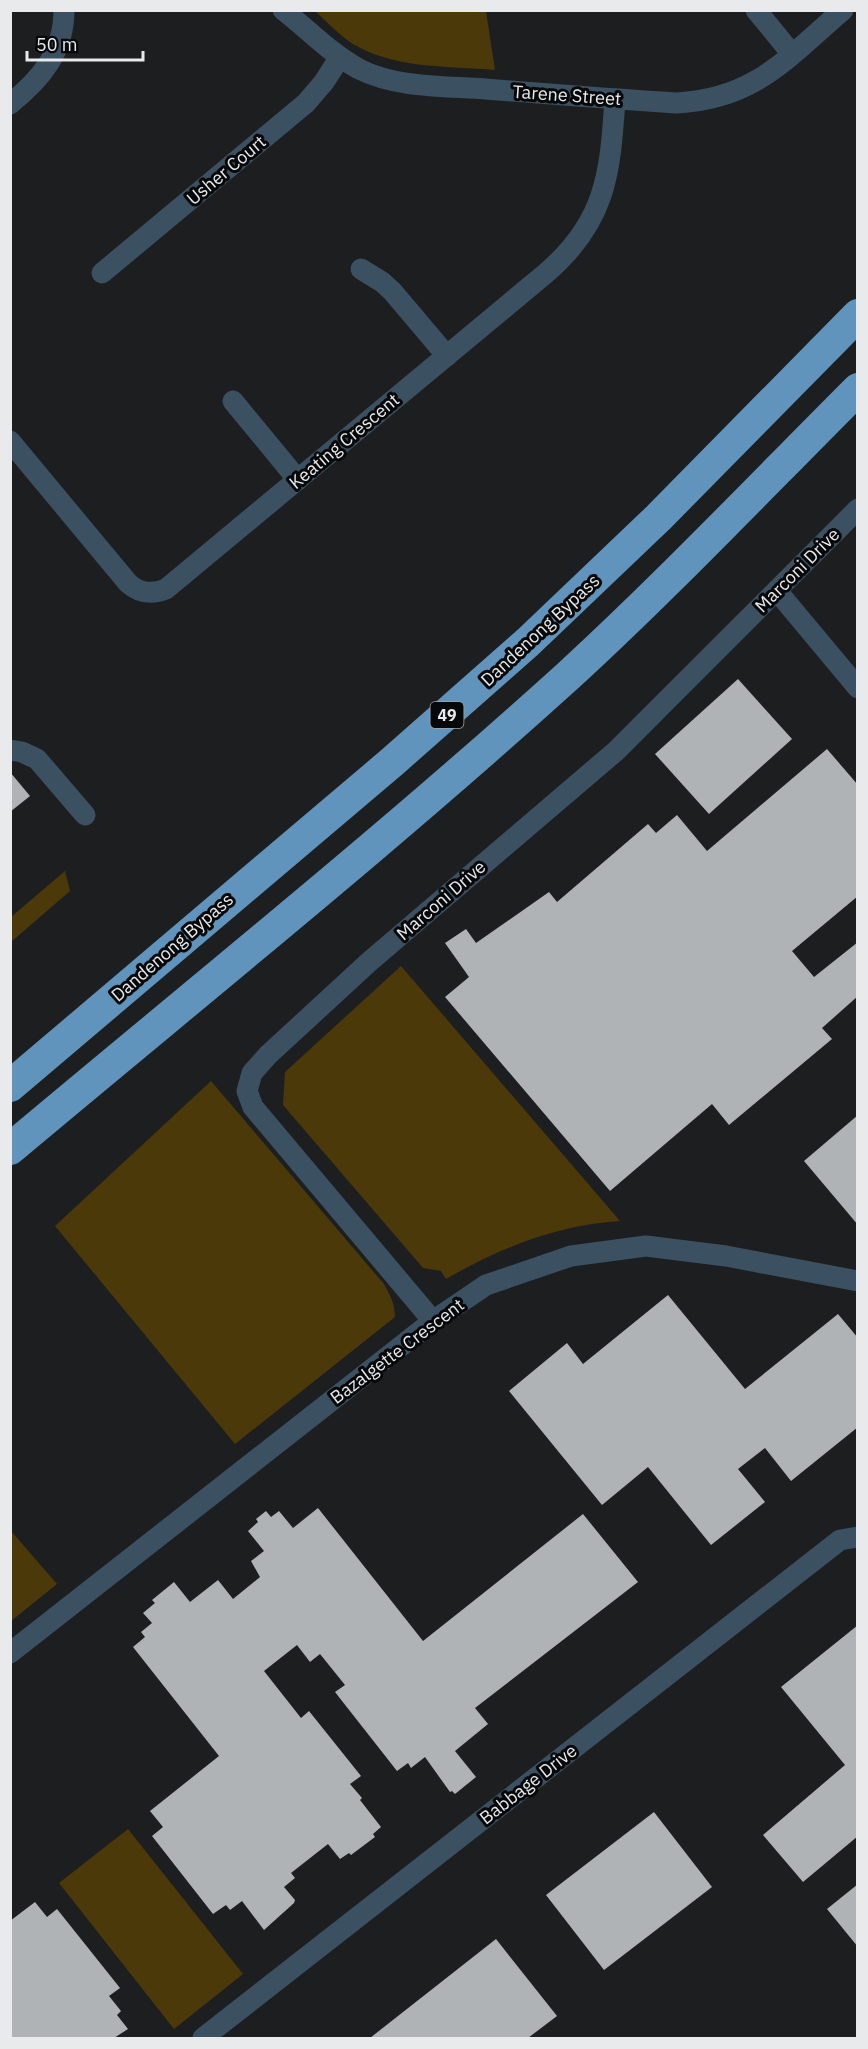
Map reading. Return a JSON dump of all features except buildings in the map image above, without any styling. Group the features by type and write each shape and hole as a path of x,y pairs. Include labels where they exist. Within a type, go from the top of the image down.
{"highway":[{"name":"Dandenong Bypass","path":"10,1086 392,762 520,650 658,518 858,315"},
{"path":"10,1149 413,812 524,715 676,573 858,389"}],"street":[{"path":"10,104 31,87 52,60 63,28 64,10"},
{"name":"Tarene Street","path":"283,10 322,45 361,70 401,81 677,103 700,102 727,96 750,86 768,75 843,10"},
{"path":"756,10 792,54"},
{"name":"Usher Court","path":"102,273 306,104 340,57"},
{"name":"Keating Crescent","path":"10,441 135,589 143,592 159,591 172,584 561,261 588,227 597,209 609,167 615,99"},
{"path":"361,269 392,291 447,356"},
{"path":"232,401 298,480"},
{"name":"Marconi Drive","path":"433,1321 253,1107 247,1091 252,1073 268,1055 369,962 616,751 858,509"},
{"path":"777,591 858,688"},
{"path":"10,750 22,752 37,759 84,815"},
{"name":"Bazalgette Crescent","path":"10,1653 433,1321 486,1285 571,1256 646,1246 726,1256 858,1281"},
{"name":"Babbage Drive","path":"203,2038 840,1540 858,1537"}],"shaded area":[{"path":"315,11 486,11 495,70 422,65 386,58 353,44"},
{"path":"65,871 70,891 11,942 11,917"},
{"path":"401,966 620,1221 574,1227 530,1240 487,1257 446,1279 441,1271 423,1268 283,1105 285,1072"},
{"path":"211,1081 384,1284 395,1312 395,1317 235,1444 55,1226"},
{"path":"11,1531 57,1584 10,1621"},
{"path":"128,1829 243,1974 174,2029 59,1883"}]}
